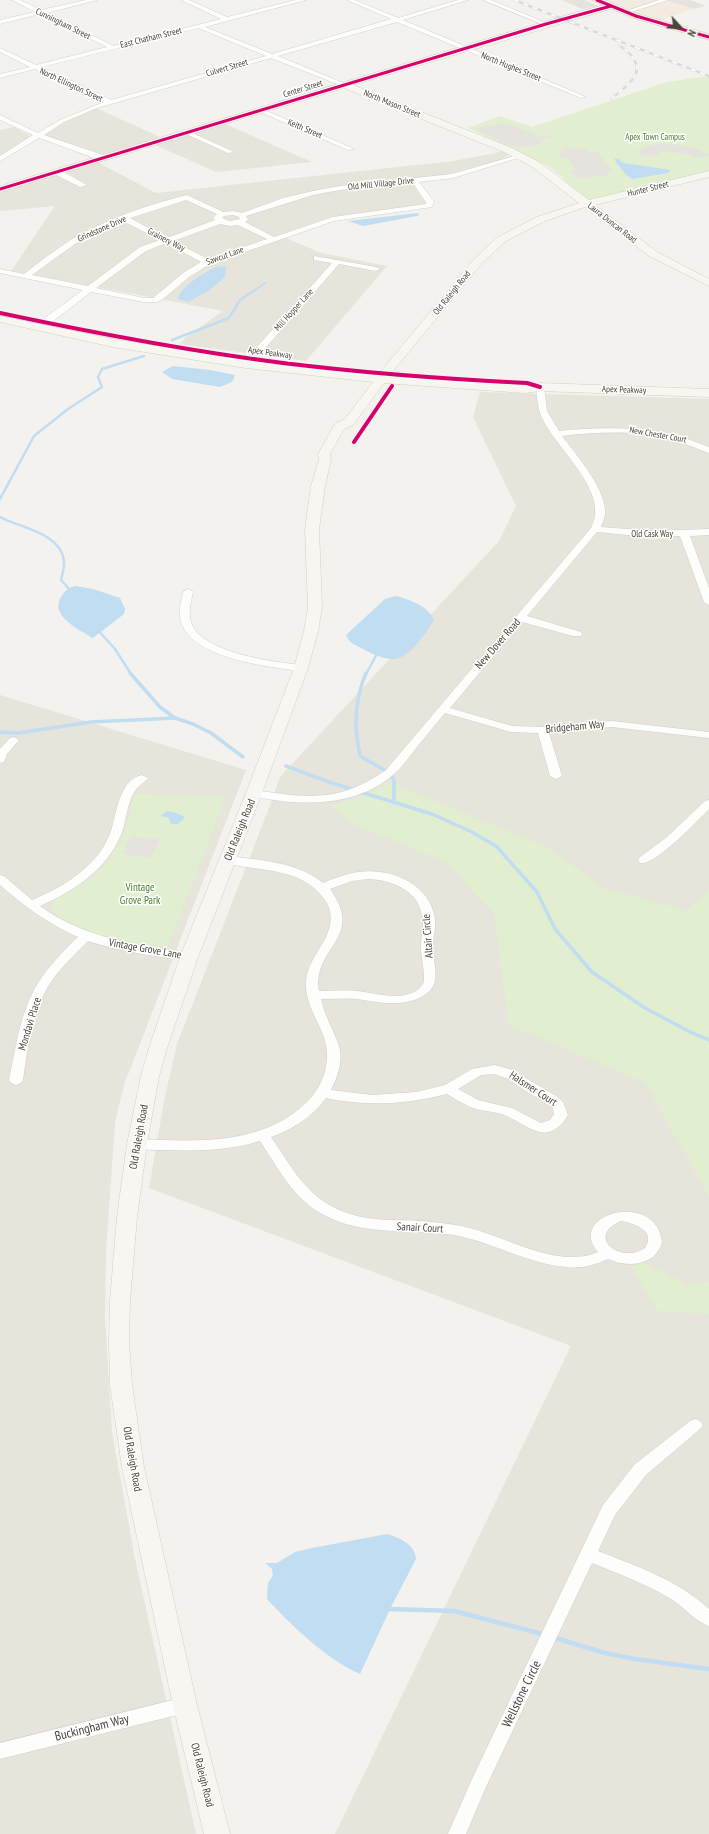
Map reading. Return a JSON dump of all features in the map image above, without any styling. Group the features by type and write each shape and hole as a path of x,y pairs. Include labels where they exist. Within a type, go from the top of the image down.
{"main road":[{"path":"597,0 626,12 709,37"},
{"name":"Center Street","path":"0,189 546,24 611,6"},
{"name":"North Mason Street","path":"344,85 520,156"},
{"name":"Laura Duncan Road","path":"520,156 546,171 653,254 709,283"},
{"name":"Hunter Street","path":"587,204 709,174"},
{"name":"Old Raleigh Road","path":"217,1834 185,1705 133,1467 121,1385 119,1348 120,1301 127,1217 137,1144 150,1076 189,957 254,793 301,668 311,631 315,607 315,574 312,529 318,486 325,460 333,454 351,428 349,422 383,377 489,250 502,239 521,228 563,211 587,204"},
{"name":"Apex Peakway","path":"0,313 45,326 202,358 383,377 525,389 540,387 709,393"},
{"name":"Apex Peakway","path":"0,319 124,339 383,377"}],"street":[{"name":"Cunningham Street","path":"15,0 112,47"},
{"path":"0,22 94,0"},
{"path":"184,0 226,19"},
{"name":"East Chatham Street","path":"0,76 303,0"},
{"name":"North Hughes Street","path":"350,0 583,97"},
{"name":"Culvert Street","path":"1,157 69,117 110,102 465,0"},
{"path":"486,0 546,24"},
{"path":"626,12 664,0"},
{"name":"North Mason Street","path":"198,26 344,85"},
{"name":"North Ellington Street","path":"0,50 110,102"},
{"name":"Keith Street","path":"260,110 350,149"},
{"path":"0,116 38,135 103,158"},
{"path":"188,133 230,152"},
{"name":"Old Mill Village Drive","path":"242,215 286,200 313,193 340,188 415,181 469,172 520,156"},
{"path":"57,172 83,184"},
{"name":"Sawcut Lane","path":"0,271 147,300 154,300 160,298 192,270 208,262 273,239 345,216 422,208 429,205 430,202 415,181"},
{"name":"Grindstone Drive","path":"25,277 79,238 124,218 186,197 221,218"},
{"path":"45,326 56,321 77,305 83,295 134,255 166,240 233,213 244,216 244,220 230,223 221,218"},
{"name":"Grainery Way","path":"124,218 208,262"},
{"path":"238,222 273,239"},
{"path":"316,258 376,270"},
{"name":"Mill Hopper Lane","path":"251,358 337,262"},
{"name":"New Dover Road","path":"254,793 284,798 324,800 340,798 367,788 390,772 595,529 599,520 600,508 593,489 542,411 540,387"},
{"name":"New Chester Court","path":"556,434 600,430 627,430 672,436 692,442 709,450"},
{"name":"Old Cask Way","path":"595,529 615,533 650,535 709,532"},
{"path":"684,534 709,602"},
{"path":"188,592 184,617 193,634 204,643 265,664 301,668"},
{"path":"521,618 577,634"},
{"name":"Bridgeham Way","path":"442,709 511,729 543,730 612,724 709,735"},
{"path":"543,730 556,776"},
{"path":"0,760 2,753 14,740"},
{"path":"31,905 70,885 97,864 108,851 116,835 130,790 142,778"},
{"path":"644,860 671,840 709,803"},
{"path":"137,1144 193,1146 226,1144 264,1136 299,1118 323,1093 331,1074 334,1062 334,1046 329,1031 318,1013 312,976 316,964 333,936 338,923 335,907 323,887 292,871 228,860"},
{"name":"Altair Circle","path":"314,995 356,995 392,1000 407,999 415,996 428,985 432,973 427,950 428,915 422,901 414,890 394,879 368,875 340,880 323,887"},
{"name":"Vintage Grove Lane","path":"0,879 50,919 86,936 137,950 189,957"},
{"name":"Mondavi Place","path":"16,1080 34,1005 42,987 64,958 86,936"},
{"name":"Halsmer Court","path":"323,1093 347,1099 377,1101 410,1098 449,1089 479,1071 502,1071 516,1076 530,1088 557,1103 561,1108 561,1115 552,1125 536,1127 528,1124 508,1111 473,1103 449,1089"},
{"name":"Sanair Court","path":"264,1136 302,1193 326,1210 349,1220 376,1226 419,1226 460,1231 486,1238 527,1254 567,1262 596,1260 608,1254"},
{"name":"Wellstone Circle","path":"457,1834 478,1785 609,1510 636,1475 695,1425"},
{"path":"588,1554 653,1582 686,1600 709,1619"},
{"name":"Buckingham Way","path":"0,1751 185,1705"}],"shaded area":[{"path":"562,0 585,0 598,6 582,9"},
{"path":"606,0 664,0 694,9 660,20"},
{"path":"664,0 690,0 706,6 694,9"},
{"path":"96,108 160,137 108,154 101,154 43,135 61,124"},
{"path":"500,123 511,125 537,135 534,136 535,137 551,135 551,138 543,139 541,140 544,142 527,148 523,146 518,148 477,131 481,130 478,128 487,125 499,125"},
{"path":"225,124 312,162 216,172 155,145"},
{"path":"14,127 31,136 0,156 0,130"},
{"path":"671,144 695,148 709,154 709,156 695,158 690,154 686,155 673,152 663,152 655,156 647,156 640,155 642,153 634,152 652,145"},
{"path":"580,148 590,150 590,152 597,152 613,172 608,172 608,175 577,178 570,171 576,169 568,158 561,158 558,151 563,151 562,149"},
{"path":"505,151 509,154 503,159 490,163 443,176 410,180 424,200 424,205 331,217 279,235 321,253 387,266 306,361 179,344 190,334 223,311 11,271 55,206 0,211 0,192 97,162 156,193 454,161"},
{"path":"480,392 709,399 709,1834 335,1834 571,1346 149,1188 164,1101 177,1044 280,777 499,541 516,506 473,417"},
{"path":"0,695 246,770 124,1085 115,1123 106,1252 105,1318 112,1432 135,1559 196,1834 0,1834"},
{"path":"131,836 160,839 150,858 122,854"}],"green space":[{"name":"Apex Town Campus","path":"709,76 709,173 587,204 562,177 548,166 468,128 499,116 532,127 667,82"},
{"path":"388,781 549,848 606,889 687,910 709,890 709,1198 645,1083 509,1025 494,914 447,863 352,824 329,805 346,802 361,797 382,786"},
{"name":"Vintage Grove Park","path":"134,794 226,797 168,946 141,944 105,936 72,924 50,908 53,901 91,878 105,865 123,837"},
{"path":"645,1263 689,1285 709,1282 709,1314 657,1311 630,1266"}],"water":[{"path":"614,159 618,159 623,163 670,170 668,173 632,179 626,175"},
{"path":"418,213 419,215 417,216 363,226 348,221"},
{"path":"219,266 226,267 225,277 208,291 188,302 178,299 179,295 188,285 208,271"},
{"path":"173,366 210,370 235,375 232,382 220,387 172,379 162,372"},
{"path":"76,586 93,589 120,598 125,609 124,614 93,638 74,627 62,616 58,604 65,591"},
{"path":"396,596 407,599 423,607 428,611 434,620 422,638 412,649 401,657 388,659 371,653 349,641 346,635 385,599"},
{"path":"167,811 185,817 178,824 171,824 169,818 161,816"},
{"path":"387,1534 406,1542 413,1549 416,1559 390,1609 360,1674 347,1668 322,1651 298,1631 267,1599 268,1583 273,1575 272,1569 265,1563 277,1563 295,1552"}],"waterway":[{"path":"252,292 265,283"},
{"path":"172,340 229,318 240,300 253,291"},
{"path":"0,499 34,436 68,409 102,387 98,377 102,369 144,356"},
{"path":"0,517 29,528 56,544 64,561 64,569 61,580 71,591"},
{"path":"97,629 115,649 131,674"},
{"path":"366,674 378,652"},
{"path":"130,673 160,707 175,718"},
{"path":"366,673 359,694 356,714 360,756 386,771 394,779 394,802"},
{"path":"0,732 18,733 91,722 175,718"},
{"path":"175,718 193,724 211,733 243,757"},
{"path":"286,766 332,783 394,802"},
{"path":"394,802 432,814 472,832 496,846 537,892 555,929 592,972 645,1008 692,1033 709,1040"},
{"path":"386,1607 390,1609 454,1611 546,1635"},
{"path":"552,1637 605,1653 635,1659 709,1669"}],"railway":[{"path":"514,0 709,76"},
{"path":"611,99 633,79 637,67 635,60 619,45"}],"cycle path":[{"path":"597,0 636,16 709,37"},
{"path":"0,189 546,24 611,6"},
{"path":"0,313 141,341 247,358 374,373 527,383 540,387"},
{"path":"354,442 392,386"}]}
